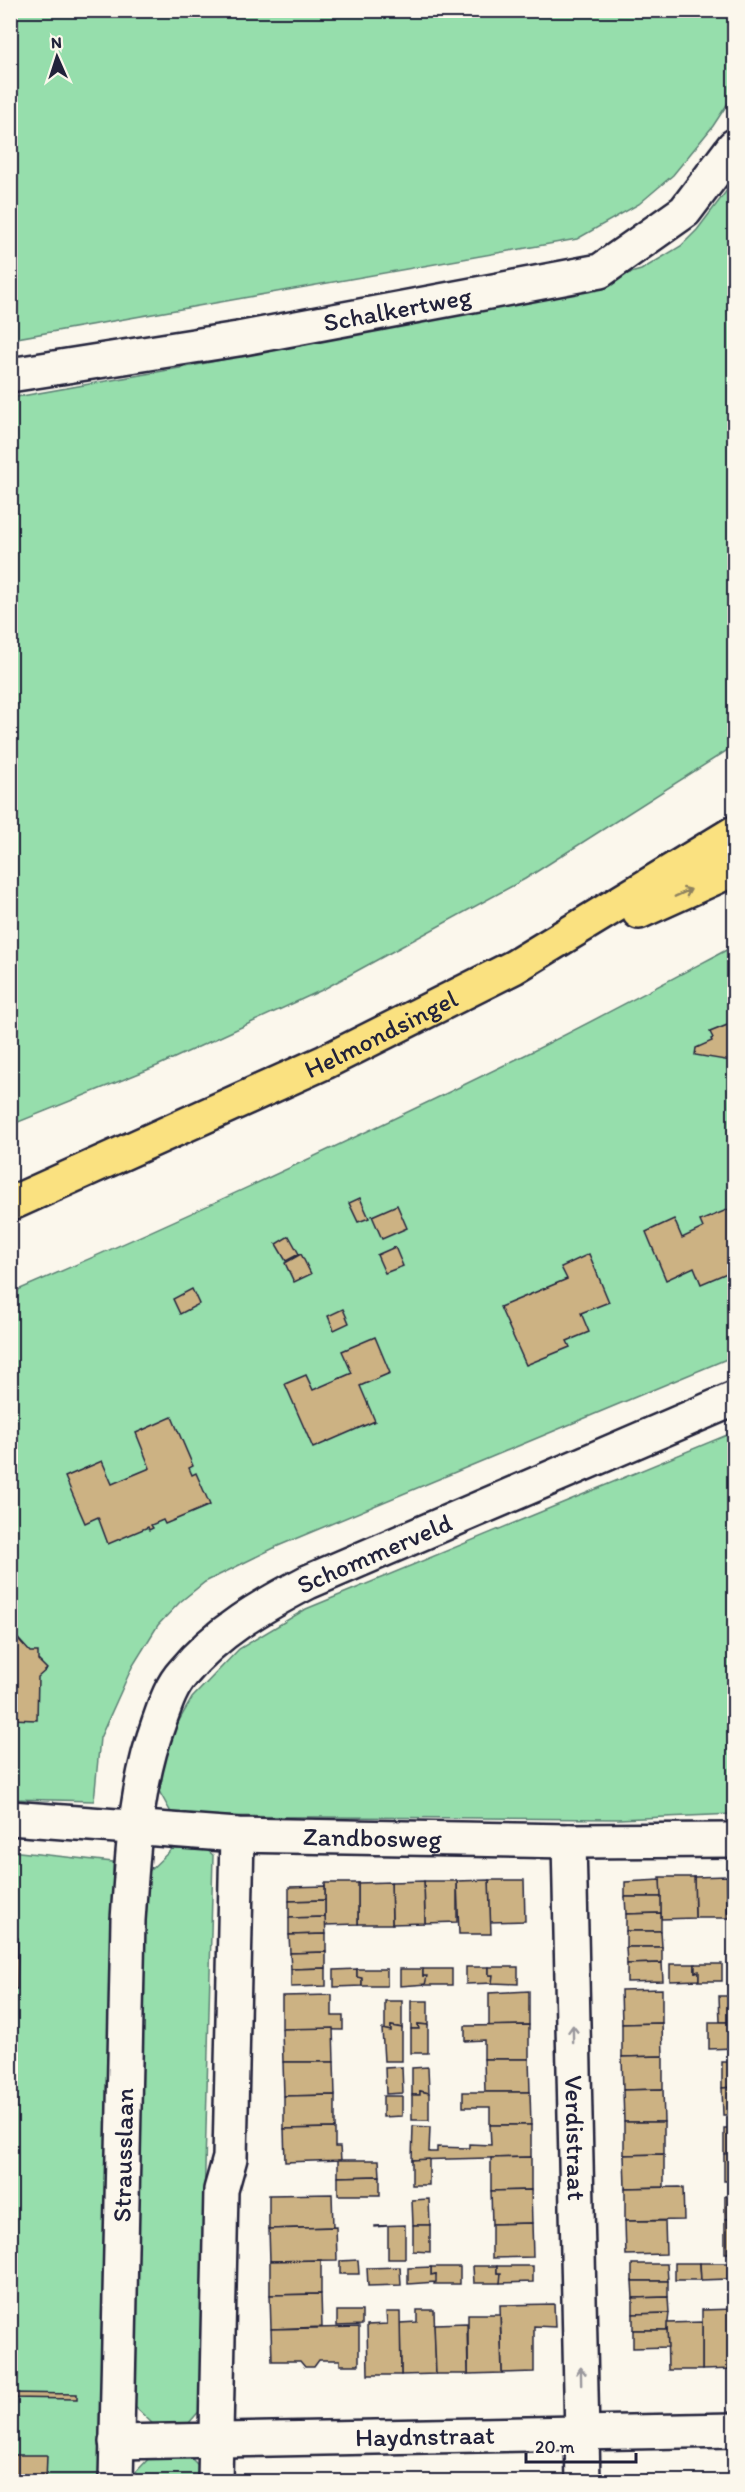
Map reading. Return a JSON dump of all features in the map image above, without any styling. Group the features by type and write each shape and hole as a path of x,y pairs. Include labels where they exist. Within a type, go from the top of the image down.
{"main road":[{"name":"Helmondsingel","path":"10,1204 325,1062 514,967 735,833"},
{"path":"514,967 735,870"}],"street":[{"name":"Schalkertweg","path":"10,375 238,339 600,271 686,211 735,146"},
{"name":"Schommerveld","path":"134,1828 146,1759 167,1700 181,1675 202,1651 258,1608 319,1578 735,1399"},
{"name":"Zandbosweg","path":"10,1818 237,1834 569,1841 735,1840"},
{"name":"Strausslaan","path":"116,2481 128,1920 134,1828"},
{"path":"215,2481 221,2190 230,2158 237,1834"},
{"name":"Verdistraat","path":"569,1841 583,2481"},
{"name":"Haydnstraat","path":"116,2442 582,2435 735,2430"}],"green space":[{"path":"11,10 734,11 734,94 713,126 673,175 639,204 577,239 11,339"},
{"path":"734,181 734,746 525,879 322,990 157,1066 11,1125 11,398 191,366 557,294 641,270 681,246 697,230"},
{"path":"734,946 734,1356 278,1546 205,1582 180,1602 158,1625 132,1667 100,1738 94,1801 11,1799 11,1293 404,1114 558,1038"},
{"path":"734,1432 734,1814 619,1819 173,1816 154,1782 168,1740 192,1698 239,1649 306,1609"},
{"path":"172,1849 207,1850 213,1855 200,2362 202,2408 188,2424 155,2426 134,2406 144,1876"},
{"path":"10,1851 113,1862 114,1938 103,2481 11,2481"},
{"path":"155,2452 186,2453 200,2467 200,2481 132,2482 132,2476"}],"building":[{"path":"730,1024 734,1028 734,1056 731,1061 695,1055 696,1048 712,1041 710,1032"},
{"path":"360,1198 369,1218 358,1222 349,1203"},
{"path":"397,1205 407,1228 382,1239 372,1216"},
{"path":"734,1207 734,1270 701,1284 694,1267 666,1280 646,1232 674,1219 682,1238 703,1228 700,1221"},
{"path":"289,1236 299,1254 286,1261 276,1244"},
{"path":"395,1247 403,1266 385,1273 377,1255"},
{"path":"301,1254 311,1274 294,1282 285,1263"},
{"path":"589,1254 609,1302 581,1313 589,1332 567,1341 570,1347 526,1365 500,1307 567,1279 561,1267"},
{"path":"192,1289 199,1304 180,1314 173,1299"},
{"path":"343,1309 349,1323 334,1330 328,1316"},
{"path":"375,1337 390,1373 360,1386 375,1421 313,1448 285,1384 306,1375 313,1390 352,1373 342,1351"},
{"path":"172,1417 193,1466 189,1468 192,1475 196,1473 210,1505 165,1524 163,1520 151,1525 153,1528 149,1530 148,1527 108,1544 98,1517 85,1523 65,1477 102,1461 112,1484 150,1468 136,1433"},
{"path":"10,1606 11,1631 30,1652 38,1652 38,1660 47,1669 38,1677 37,1720 10,1719"},
{"path":"727,1876 728,1918 695,1918 694,1877"},
{"path":"727,1876 734,1876 734,1918 728,1918"},
{"path":"660,1877 694,1877 695,1918 661,1919"},
{"path":"489,1880 524,1880 525,1921 490,1922"},
{"path":"489,1880 491,1934 459,1934 457,1881"},
{"path":"660,1880 661,1897 625,1897 625,1882"},
{"path":"424,1881 457,1881 457,1922 425,1923"},
{"path":"424,1881 425,1923 392,1924 391,1882"},
{"path":"391,1882 392,1924 358,1924 358,1883"},
{"path":"325,1883 358,1883 358,1924 325,1925"},
{"path":"325,1886 325,1900 289,1901 289,1887"},
{"path":"625,1897 661,1897 661,1913 626,1914"},
{"path":"325,1900 325,1917 289,1918 289,1901"},
{"path":"661,1913 661,1931 626,1931 626,1914"},
{"path":"325,1917 326,1934 289,1935 289,1918"},
{"path":"626,1931 661,1931 662,1947 626,1947"},
{"path":"326,1934 326,1952 290,1953 289,1935"},
{"path":"10,1938 18,1938 17,1989 10,1989"},
{"path":"626,1947 662,1947 662,1963 627,1964"},
{"path":"326,1952 326,1968 291,1969 290,1953"},
{"path":"662,1963 663,1981 627,1982 627,1964"},
{"path":"670,1964 695,1964 695,1972 699,1971 699,1980 670,1981"},
{"path":"695,1964 722,1964 722,1981 697,1981 699,1971 695,1972"},
{"path":"466,1967 489,1967 489,1975 493,1975 494,1983 466,1984"},
{"path":"489,1967 518,1967 518,1984 492,1983 493,1975 489,1975"},
{"path":"326,1968 326,1986 291,1987 291,1969"},
{"path":"357,1969 357,1977 362,1978 362,1986 334,1987 334,1970"},
{"path":"357,1969 387,1969 387,1986 362,1986 362,1978 357,1977"},
{"path":"400,1969 423,1969 423,1976 427,1976 427,1984 400,1986"},
{"path":"423,1969 452,1969 452,1985 425,1985 427,1976 423,1976"},
{"path":"662,1989 662,2023 622,2024 621,1990"},
{"path":"529,1991 529,2025 489,2026 489,1993"},
{"path":"332,1995 332,2016 343,2016 343,2030 282,2029 282,1996"},
{"path":"719,1996 734,1996 734,2022 720,2022"},
{"path":"385,2001 402,2001 402,2028 391,2026 391,2031 385,2030"},
{"path":"411,2001 428,2001 428,2025 418,2024 419,2029 411,2029"},
{"path":"709,2022 734,2022 734,2048 709,2049"},
{"path":"662,2023 663,2056 622,2057 622,2024"},
{"path":"418,2024 428,2025 428,2053 411,2053 411,2029 419,2029"},
{"path":"529,2025 529,2059 484,2059 484,2040 465,2041 465,2026"},
{"path":"391,2026 402,2028 402,2061 384,2061 382,2029 391,2031"},
{"path":"333,2028 334,2062 283,2062 282,2029"},
{"path":"663,2056 663,2089 623,2090 622,2057"},
{"path":"484,2059 529,2059 530,2092 485,2092"},
{"path":"283,2062 334,2062 335,2095 284,2096"},
{"path":"722,2062 734,2062 734,2087 722,2088"},
{"path":"402,2067 403,2093 386,2094 385,2068"},
{"path":"428,2067 429,2093 420,2091 420,2095 412,2095 412,2068"},
{"path":"734,2087 734,2115 723,2115 722,2088"},
{"path":"663,2089 664,2122 624,2122 623,2090"},
{"path":"420,2091 429,2093 429,2120 412,2120 412,2095 420,2095"},
{"path":"463,2092 530,2092 531,2125 490,2125 490,2107 463,2107"},
{"path":"335,2095 335,2128 284,2129 284,2096"},
{"path":"383,2096 402,2096 402,2116 383,2117"},
{"path":"624,2122 664,2122 664,2154 624,2155"},
{"path":"490,2125 531,2125 531,2157 412,2160 413,2126 430,2127 429,2152 437,2152 437,2147 469,2148 469,2144 491,2145"},
{"path":"335,2128 335,2147 340,2147 341,2160 285,2162 284,2129"},
{"path":"724,2128 734,2128 734,2153 724,2154"},
{"path":"734,2153 734,2181 724,2181 724,2154"},
{"path":"664,2154 664,2187 625,2188 624,2155"},
{"path":"531,2157 531,2190 491,2191 491,2158"},
{"path":"429,2159 429,2185 412,2185 412,2160"},
{"path":"338,2160 379,2160 380,2176 338,2177"},
{"path":"380,2176 380,2195 338,2195 338,2177"},
{"path":"625,2188 683,2188 684,2220 625,2221"},
{"path":"531,2190 532,2223 492,2224 491,2191"},
{"path":"332,2194 333,2227 269,2229 269,2195"},
{"path":"725,2195 734,2195 734,2219 725,2219"},
{"path":"429,2199 430,2225 413,2225 412,2200"},
{"path":"725,2219 734,2219 734,2253 725,2253"},
{"path":"625,2221 665,2221 666,2254 626,2255"},
{"path":"532,2223 533,2257 492,2258 492,2224"},
{"path":"405,2225 405,2259 388,2259 388,2226 375,2226"},
{"path":"413,2225 430,2225 430,2252 413,2251"},
{"path":"336,2227 337,2260 270,2261 269,2229"},
{"path":"321,2260 321,2294 270,2295 270,2261"},
{"path":"358,2260 359,2274 340,2274 340,2261"},
{"path":"675,2263 700,2263 701,2280 675,2280"},
{"path":"700,2263 728,2263 728,2279 701,2280"},
{"path":"632,2264 667,2264 668,2281 632,2281"},
{"path":"473,2266 497,2266 497,2273 501,2273 500,2283 474,2283"},
{"path":"497,2266 533,2266 533,2282 500,2283 501,2273 497,2273"},
{"path":"400,2267 401,2285 368,2286 367,2268"},
{"path":"431,2267 460,2267 460,2284 434,2284 436,2274 431,2275"},
{"path":"431,2267 431,2275 436,2274 436,2282 408,2284 408,2268"},
{"path":"632,2281 668,2281 668,2297 633,2298"},
{"path":"321,2294 322,2327 271,2329 270,2295"},
{"path":"668,2297 669,2313 633,2314 633,2298"},
{"path":"554,2304 555,2327 534,2326 534,2372 502,2373 500,2305"},
{"path":"734,2309 734,2369 702,2370 702,2310"},
{"path":"417,2310 434,2310 436,2374 401,2375 400,2323 417,2322"},
{"path":"337,2311 362,2311 362,2325 337,2326"},
{"path":"386,2312 400,2312 401,2375 368,2375 367,2325 387,2324"},
{"path":"669,2313 667,2330 633,2330 633,2314"},
{"path":"468,2314 500,2314 502,2373 468,2374"},
{"path":"702,2322 702,2370 668,2370 667,2323"},
{"path":"467,2323 468,2374 436,2374 434,2324"},
{"path":"359,2327 359,2365 340,2365 340,2360 319,2360 314,2367 305,2367 300,2361 272,2361 271,2329"},
{"path":"633,2330 667,2330 668,2347 633,2348"},
{"path":"10,2393 77,2394 77,2399 10,2398"},
{"path":"10,2437 13,2437 12,2455 47,2455 46,2482 10,2482"}]}
